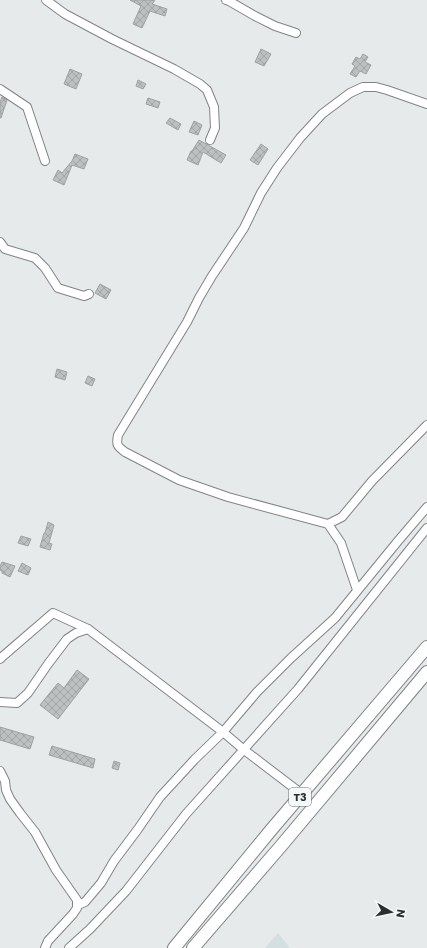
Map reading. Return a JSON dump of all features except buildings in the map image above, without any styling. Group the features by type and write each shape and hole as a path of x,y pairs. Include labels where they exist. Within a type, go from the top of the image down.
{"highway":[{"name":"T3","path":"174,948 427,647"},
{"name":"T3","path":"193,948 427,672"}],"street":[{"path":"46,0 65,14 174,69 200,84 207,90 214,106 215,128 210,140"},
{"path":"226,0 275,26 296,33"},
{"path":"357,590 341,543 328,524 228,497 179,480 125,452 119,447 117,442 118,435 186,322 202,292 244,228 261,193 281,162 322,114 350,93 363,87 376,87 427,104"},
{"path":"0,89 27,107 45,161"},
{"path":"0,242 5,248 35,258 45,268 58,288 84,296 89,294"},
{"path":"328,524 342,517 372,481 427,425"},
{"path":"78,905 85,902 160,798 195,759 223,732 257,692 335,618 427,507"},
{"path":"69,948 90,929 126,891 186,814 298,689 427,528"},
{"path":"0,659 53,612 88,630 302,794"},
{"path":"0,702 17,702 28,693 68,639 76,633 88,630"},
{"path":"0,771 5,781 6,790 10,799 36,832 56,870 76,896 78,905 77,908 48,941 45,948"}],"shaded area":[{"path":"278,933 290,948 265,948"}]}
